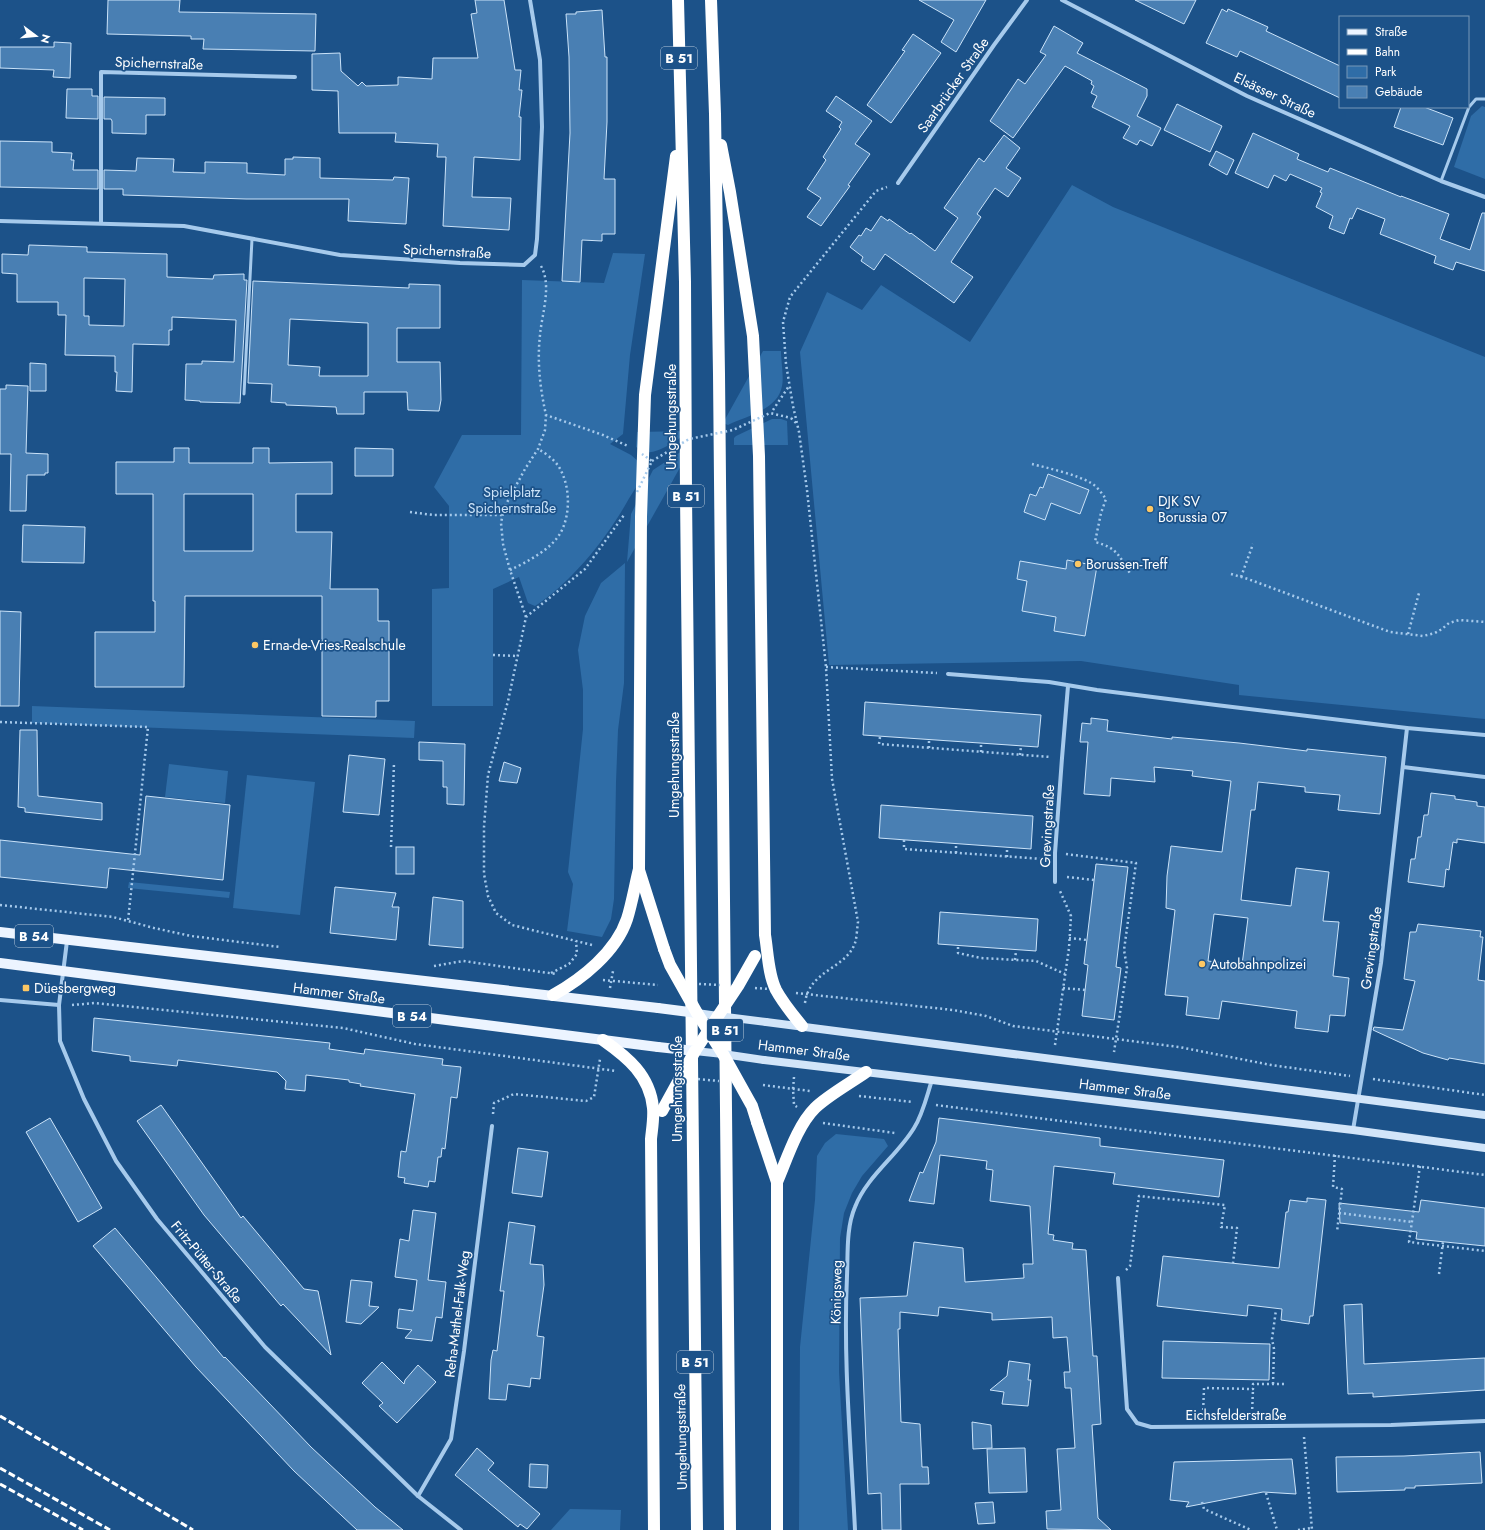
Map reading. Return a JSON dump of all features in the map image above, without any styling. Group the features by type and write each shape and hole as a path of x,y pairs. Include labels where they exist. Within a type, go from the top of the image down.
{"highway":[{"name":"Umgehungsstraße","path":"678,0 687,394 686,495 697,1530"},
{"name":"B 51","path":"711,0 715,114 719,374 730,1530"},
{"path":"715,114 730,192 753,336 759,456 765,935 772,989 802,1026"},
{"path":"553,995 582,977 608,951 626,921 639,869 641,517 645,395 681,117"},
{"path":"639,869 670,965 752,1106 777,1182 777,1530"},
{"path":"652,1139 662,1111 695,1051 738,986 765,935"},
{"path":"602,1040 637,1068 648,1088 653,1108 654,1530"},
{"path":"777,1182 808,1116 816,1107 866,1072"}],"main road":[{"name":"Hammer Straße","path":"0,932 553,995 1054,1058 1111,1067 1485,1115"},
{"name":"Hammer Straße","path":"0,963 658,1047 1353,1130 1485,1148"}],"street":[{"path":"530,0 540,60 541,120 537,239 535,255"},
{"name":"Saarbrücker Straße","path":"898,183 1027,0"},
{"name":"Elsässer Straße","path":"1062,0 1247,96 1440,181 1485,197"},
{"name":"Spichernstraße","path":"101,223 101,72 295,78"},
{"name":"Spichernstraße","path":"0,221 184,226 340,255 460,263 524,265 535,255"},
{"path":"948,674 1049,682 1068,686 1407,728 1485,735"},
{"name":"Grevingstraße","path":"1056,882 1055,853 1068,686"},
{"name":"Grevingstraße","path":"1353,1130 1381,963 1407,728"},
{"path":"1403,767 1485,777"},
{"name":"Fritz-Pütter-Straße","path":"67,940 59,1005 60,1041 84,1099 116,1161 157,1219 265,1348 418,1496 461,1530"},
{"path":"0,1000 59,1005"},
{"name":"Königsweg","path":"855,1530 847,1371 846,1290 849,1231 854,1208 860,1196 879,1170 915,1127 932,1080"},
{"name":"Reha-Mathel-Falk-Weg","path":"418,1496 451,1439 464,1351 492,1126"},
{"name":"Eichsfelderstraße","path":"1118,1278 1127,1409 1137,1423 1152,1427 1391,1425 1485,1421"}],"lane":[{"path":"1469,107 1476,99 1485,100"},
{"path":"1440,181 1469,108"},
{"path":"244,394 252,239"}],"path":[{"path":"806,994 820,975 845,958 855,944 858,922 832,779 826,667 807,490 786,364 784,322 790,298 876,191 898,183"},
{"path":"535,255 545,273 545,301 540,335 539,368 540,391 546,415 546,430 538,449 504,508 501,523 503,544 526,617 518,656 488,775 484,827 484,874 488,896 496,914 512,925 600,947 608,951 615,959 611,981 658,985 703,984 738,986 953,1010 986,1016 1013,1026 1179,1047 1271,1065 1485,1094"},
{"path":"633,498 652,462 689,440 733,430 770,413 790,386"},
{"path":"770,413 791,418 797,423"},
{"path":"546,415 620,442"},
{"path":"510,570 529,561 546,548 561,532 568,511 566,486 559,466 538,449"},
{"path":"642,454 652,462"},
{"path":"1032,464 1091,483 1100,490 1106,499 1101,513 1095,542 1110,546 1117,552 1131,575"},
{"path":"526,617 585,569 626,511"},
{"path":"410,512 433,515 503,515"},
{"path":"1241,577 1253,544"},
{"path":"1231,574 1390,632 1423,636 1435,633 1449,623 1459,620 1485,622"},
{"path":"1408,634 1419,593"},
{"path":"493,655 518,656"},
{"path":"826,667 948,674"},
{"path":"0,722 148,727 128,921"},
{"path":"880,736 879,744 1062,758"},
{"path":"929,740 929,748"},
{"path":"980,752 981,744"},
{"path":"1020,755 1021,746"},
{"path":"391,847 394,763"},
{"path":"904,840 904,849 1055,860"},
{"path":"956,844 956,853"},
{"path":"1007,847 1007,856"},
{"path":"1055,853 1136,863 1124,950 1127,968 1111,1067"},
{"path":"1055,875 1094,880"},
{"name":"Grevingstraße","path":"1054,1058 1071,916 1056,882"},
{"path":"0,905 113,917 191,936 282,947"},
{"path":"1069,938 1087,940"},
{"path":"551,973 569,964 577,954 576,941"},
{"path":"958,947 958,953 969,956 1036,961 1065,974"},
{"path":"1015,960 1016,951"},
{"path":"428,966 463,961 582,977"},
{"path":"1063,988 1085,990"},
{"path":"59,1005 95,1003 343,1028 415,1044 640,1074"},
{"path":"796,1064 793,1089 794,1105 817,1122 909,1135"},
{"path":"492,1126 494,1103 514,1094 586,1101 594,1097 599,1068"},
{"path":"681,1078 763,1085 924,1103 1485,1175"},
{"path":"1335,1155 1333,1187 1342,1189 1337,1232"},
{"path":"1420,1166 1409,1242 1485,1251"},
{"path":"1118,1278 1130,1266 1139,1196 1225,1205 1222,1227 1237,1228 1233,1263"},
{"path":"1340,1213 1412,1222"},
{"path":"1439,1274 1443,1242"},
{"path":"1273,1384 1274,1349 1272,1339 1276,1310"},
{"path":"1252,1426 1253,1384 1284,1384"},
{"path":"1203,1426 1204,1388 1253,1389"},
{"path":"1298,1530 1311,1529 1303,1426"},
{"path":"1266,1492 1277,1530"},
{"path":"1202,1502 1204,1509 1251,1530"}],"green space":[{"path":"1482,106 1485,107 1485,179 1454,167 1471,116"},
{"name":"DJK SV Borussia 07","path":"1072,185 1113,207 1485,357 1485,719 1239,695 1239,685 1081,661 829,665 800,352 827,292 862,310 881,285 970,342"},
{"name":"Spielplatz Spichernstraße","path":"613,253 645,254 630,355 623,434 610,444 631,455 639,462 638,483 609,531 587,559 562,585 535,606 528,603 519,577 493,589 493,706 432,706 432,589 449,588 449,506 434,487 462,435 521,435 522,280 604,283"},
{"path":"763,351 781,351 783,382 779,394 768,407 728,425 723,423"},
{"path":"772,419 787,421 788,445 734,445 734,438 736,436"},
{"path":"689,431 671,444 655,451 647,452 636,447 637,432"},
{"path":"691,448 627,562 631,514 653,470 679,453"},
{"path":"625,563 624,683 618,730 614,899 611,919 602,937 567,931 573,884 568,872 583,729 583,690 578,650 585,616 601,583"},
{"path":"32,706 415,721 414,738 32,723"},
{"path":"169,764 228,771 225,803 165,797"},
{"path":"247,775 315,782 300,915 233,908"},
{"path":"129,882 230,892 229,898 128,888"},
{"path":"836,1134 884,1139 888,1146 862,1176 852,1193 844,1213 840,1238 839,1372 848,1530 799,1530 800,1347 815,1200 817,1156 825,1143"},
{"path":"570,1509 621,1510 620,1530 551,1530"}],"building":[{"path":"108,0 180,0 179,12 316,14 315,51 203,49 204,39 191,39 191,36 107,34"},
{"path":"475,0 504,0 515,70 521,70 519,90 522,90 519,117 521,117 520,160 474,157 472,197 511,198 509,230 443,226 446,157 437,157 438,144 395,142 396,133 339,133 338,91 312,90 312,54 340,53 341,71 358,86 362,82 366,86 398,85 398,77 432,79 433,58 478,58 471,14 477,13"},
{"path":"919,0 986,0 956,52 941,42 954,20"},
{"path":"1135,0 1196,0 1184,24"},
{"path":"1222,9 1227,12 1228,9 1268,27 1266,31 1339,66 1339,98 1240,51 1237,57 1206,43"},
{"path":"602,10 605,57 607,57 607,122 604,179 615,179 615,234 602,234 602,241 582,240 580,282 562,281 570,133 569,57 566,14"},
{"path":"1054,26 1083,43 1077,53 1147,89 1147,96 1137,116 1161,128 1152,146 1140,140 1137,145 1123,138 1130,126 1092,107 1097,96 1091,93 1094,86 1091,84 1092,81 1065,66 1013,138 990,121 1018,79 1025,84 1046,55 1040,52"},
{"path":"913,34 941,53 891,123 867,105 905,51 902,50"},
{"path":"54,42 71,43 70,78 53,77 54,70 0,68 0,47 54,47"},
{"path":"67,89 92,89 92,96 98,96 98,119 66,118"},
{"path":"836,96 872,121 855,144 870,154 848,185 850,186 821,226 807,217 821,198 807,189 826,160 823,157 841,129 839,127 842,122 826,111"},
{"path":"104,97 165,98 165,115 146,115 146,134 112,133 111,119 104,119"},
{"path":"1177,104 1222,126 1210,152 1164,130"},
{"path":"1401,108 1427,108 1453,118 1443,145 1394,127"},
{"path":"1253,133 1299,154 1297,159 1328,172 1330,168 1401,197 1449,214 1440,239 1470,250 1482,213 1485,213 1485,271 1456,262 1453,270 1434,263 1436,256 1380,234 1385,219 1357,208 1352,219 1350,218 1344,234 1329,228 1333,216 1316,207 1322,193 1320,192 1322,188 1290,174 1286,181 1274,175 1268,188 1235,173"},
{"path":"1004,135 1020,148 1006,168 1021,178 1008,197 995,188 977,214 981,217 951,262 973,277 954,303 885,254 874,270 861,261 863,257 850,247 859,235 861,236 866,228 871,231 881,216 888,221 889,219 910,234 911,233 935,251 958,218 944,208 979,158 984,162"},
{"path":"0,141 52,142 52,152 72,153 71,160 74,160 73,170 98,170 98,189 0,187"},
{"path":"1216,151 1234,160 1227,175 1209,165"},
{"path":"293,157 320,158 320,178 393,180 394,177 409,178 406,224 348,221 349,199 246,199 123,195 123,189 104,189 104,170 136,171 137,158 174,159 173,172 205,173 205,162 247,163 247,173 285,175 285,159 293,159"},
{"path":"29,245 87,247 87,252 167,254 167,277 213,279 214,275 244,274 244,280 247,280 240,403 185,400 186,364 202,364 202,361 234,362 236,320 172,317 172,330 169,330 169,345 133,344 132,392 116,391 117,372 115,372 115,356 65,355 66,315 58,315 58,302 17,302 17,274 2,273 2,254 28,255","holes":["84,278 125,279 124,326 89,325 89,316 84,316"]},
{"path":"253,281 409,288 409,284 440,285 440,328 397,328 397,362 440,362 441,400 439,411 408,410 407,392 364,392 364,414 337,414 336,407 286,405 286,403 271,402 272,384 248,383","holes":["290,319 368,323 368,376 319,376 320,367 288,365"]},
{"path":"30,363 46,364 46,391 30,391"},
{"path":"6,385 28,386 26,453 48,454 48,473 45,473 45,475 27,475 26,511 10,511 11,454 0,454 0,389 6,389"},
{"path":"174,448 189,448 189,463 253,463 253,448 269,448 269,463 332,462 332,494 296,494 296,532 332,532 330,589 378,589 378,621 389,621 389,701 376,701 376,717 322,716 322,596 185,596 184,687 95,687 95,632 155,632 155,601 153,601 153,494 116,494 116,462 174,462","holes":["184,494 253,494 253,551 184,551"]},
{"path":"355,448 393,449 393,476 355,476"},
{"path":"1048,474 1089,490 1080,514 1051,503 1045,520 1024,512 1030,494 1036,496 1040,487 1043,488"},
{"path":"23,525 85,527 84,563 22,562"},
{"path":"1067,560 1097,566 1085,636 1054,631 1056,617 1022,611 1027,581 1017,579 1020,561 1066,569"},
{"path":"0,611 21,612 19,706 0,706"},
{"path":"865,702 1041,715 1038,747 863,735"},
{"path":"1091,718 1108,720 1107,731 1172,739 1172,737 1307,751 1307,749 1386,757 1380,814 1338,810 1340,795 1305,792 1305,787 1258,782 1255,810 1251,810 1241,900 1291,906 1296,868 1329,872 1323,921 1339,922 1333,976 1349,978 1345,1016 1330,1015 1328,1032 1295,1028 1297,1011 1222,1001 1219,1019 1186,1015 1188,997 1165,995 1175,910 1166,908 1167,876 1171,846 1222,852 1231,781 1192,776 1193,771 1154,767 1155,782 1111,778 1110,796 1084,794 1088,742 1080,742 1082,723 1091,724","holes":["1214,914 1248,918 1242,965 1208,961"]},
{"path":"20,730 37,730 38,796 102,803 102,820 25,812 25,808 18,807"},
{"path":"419,742 465,744 464,805 447,804 447,787 443,787 443,761 419,760"},
{"path":"349,755 385,759 379,815 343,812"},
{"path":"504,762 521,768 517,783 499,781"},
{"path":"1431,793 1455,796 1455,799 1477,802 1477,806 1485,807 1485,843 1457,839 1457,843 1453,842 1449,870 1446,869 1444,887 1408,882 1411,859 1415,859 1418,837 1421,837 1424,815 1428,815"},
{"path":"146,796 230,805 223,880 109,868 107,888 0,877 0,840 140,855"},
{"path":"881,805 1033,816 1031,849 879,838"},
{"path":"396,847 414,847 414,874 396,874"},
{"path":"1096,864 1128,867 1116,967 1121,968 1114,1020 1082,1016 1088,965 1084,964"},
{"path":"335,887 396,893 392,907 399,907 396,940 330,933"},
{"path":"433,897 463,901 463,948 429,945"},
{"path":"940,912 1038,919 1036,951 938,944"},
{"path":"1418,924 1481,931 1480,937 1483,937 1478,980 1485,981 1485,1064 1449,1058 1448,1060 1423,1053 1373,1030 1374,1027 1403,1030 1415,981 1404,979 1410,932 1416,932"},
{"path":"94,1018 330,1043 329,1049 364,1054 365,1049 443,1059 442,1065 461,1067 457,1098 451,1097 445,1149 442,1148 441,1157 438,1157 435,1182 429,1181 428,1187 404,1183 405,1178 398,1177 401,1151 406,1152 415,1094 360,1086 361,1084 349,1082 349,1080 306,1075 305,1091 285,1089 286,1081 277,1072 178,1060 177,1066 130,1061 130,1056 92,1051"},
{"path":"161,1105 241,1218 243,1216 304,1289 318,1291 331,1355 283,1304 281,1306 204,1215 137,1121"},
{"path":"50,1118 102,1208 78,1222 26,1132"},
{"path":"939,1118 1100,1138 1100,1146 1224,1160 1219,1197 1113,1184 1115,1173 1054,1166 1048,1234 1054,1235 1053,1240 1073,1243 1072,1249 1086,1250 1093,1356 1097,1356 1101,1424 1092,1425 1098,1518 1111,1530 1047,1529 1046,1511 1061,1510 1057,1449 1075,1448 1071,1388 1065,1388 1064,1372 1070,1372 1067,1337 1053,1338 1052,1317 992,1320 992,1313 939,1307 938,1316 900,1312 900,1329 898,1329 901,1422 920,1424 922,1467 928,1467 929,1484 900,1484 901,1530 882,1530 881,1493 868,1494 860,1298 907,1296 914,1242 963,1248 965,1282 1024,1278 1023,1264 1033,1264 1030,1206 990,1201 993,1170 986,1169 987,1161 940,1155 934,1204 909,1201 920,1172 923,1173 936,1142"},
{"path":"518,1148 548,1152 542,1197 512,1193"},
{"path":"1307,1198 1326,1200 1313,1316 1310,1316 1309,1324 1281,1320 1282,1309 1248,1305 1247,1316 1157,1306 1163,1256 1279,1268 1286,1212 1288,1212 1290,1200 1307,1202"},
{"path":"1421,1200 1485,1208 1485,1246 1416,1239 1417,1232 1340,1223 1339,1203 1419,1212"},
{"path":"413,1210 436,1213 428,1280 446,1282 442,1318 436,1317 432,1341 405,1338 412,1330 397,1328 399,1309 413,1311 417,1280 395,1277 400,1239 409,1241"},
{"path":"509,1222 535,1226 530,1264 543,1265 544,1285 537,1336 544,1337 540,1379 531,1378 530,1387 508,1384 506,1400 489,1399 491,1360 493,1350 497,1351 504,1291 500,1291"},
{"path":"115,1228 224,1358 225,1357 311,1447 375,1507 403,1530 357,1530 294,1471 196,1367 93,1246"},
{"path":"351,1280 372,1282 369,1306 379,1307 361,1324 346,1322"},
{"path":"1362,1304 1364,1364 1485,1358 1485,1390 1373,1397 1373,1393 1348,1394 1344,1305"},
{"path":"1163,1341 1270,1344 1269,1380 1162,1378"},
{"path":"1009,1361 1030,1364 1028,1380 1031,1380 1028,1406 1002,1404 1004,1392 990,1390 1007,1376"},
{"path":"382,1362 404,1384 405,1380 418,1365 436,1382 397,1423 379,1406 383,1403 362,1383"},
{"path":"972,1422 991,1425 992,1448 973,1449"},
{"path":"477,1448 494,1463 488,1470 540,1514 527,1529 520,1524 518,1527 455,1475"},
{"path":"1025,1448 1027,1492 989,1493 987,1449"},
{"path":"1480,1452 1482,1483 1415,1486 1415,1488 1405,1488 1405,1490 1337,1492 1336,1457 1404,1456"},
{"path":"1292,1459 1296,1494 1263,1492 1186,1507 1189,1502 1170,1500 1174,1462"},
{"path":"530,1464 548,1465 547,1488 529,1487"},
{"path":"993,1502 995,1523 978,1524 975,1503"}],"railway":[{"path":"0,1416 193,1530"},
{"path":"0,1468 110,1530"},
{"path":"0,1484 83,1530"}],"place":[{"name":"DJK SV Borussia 07","path":"1150,509"},
{"name":"Borussen-Treff","path":"1078,564"},
{"name":"Erna-de-Vries-Realschule","path":"255,645"},
{"name":"Autobahnpolizei","path":"1202,964"},
{"name":"Düesbergweg","path":"26,988"}]}
